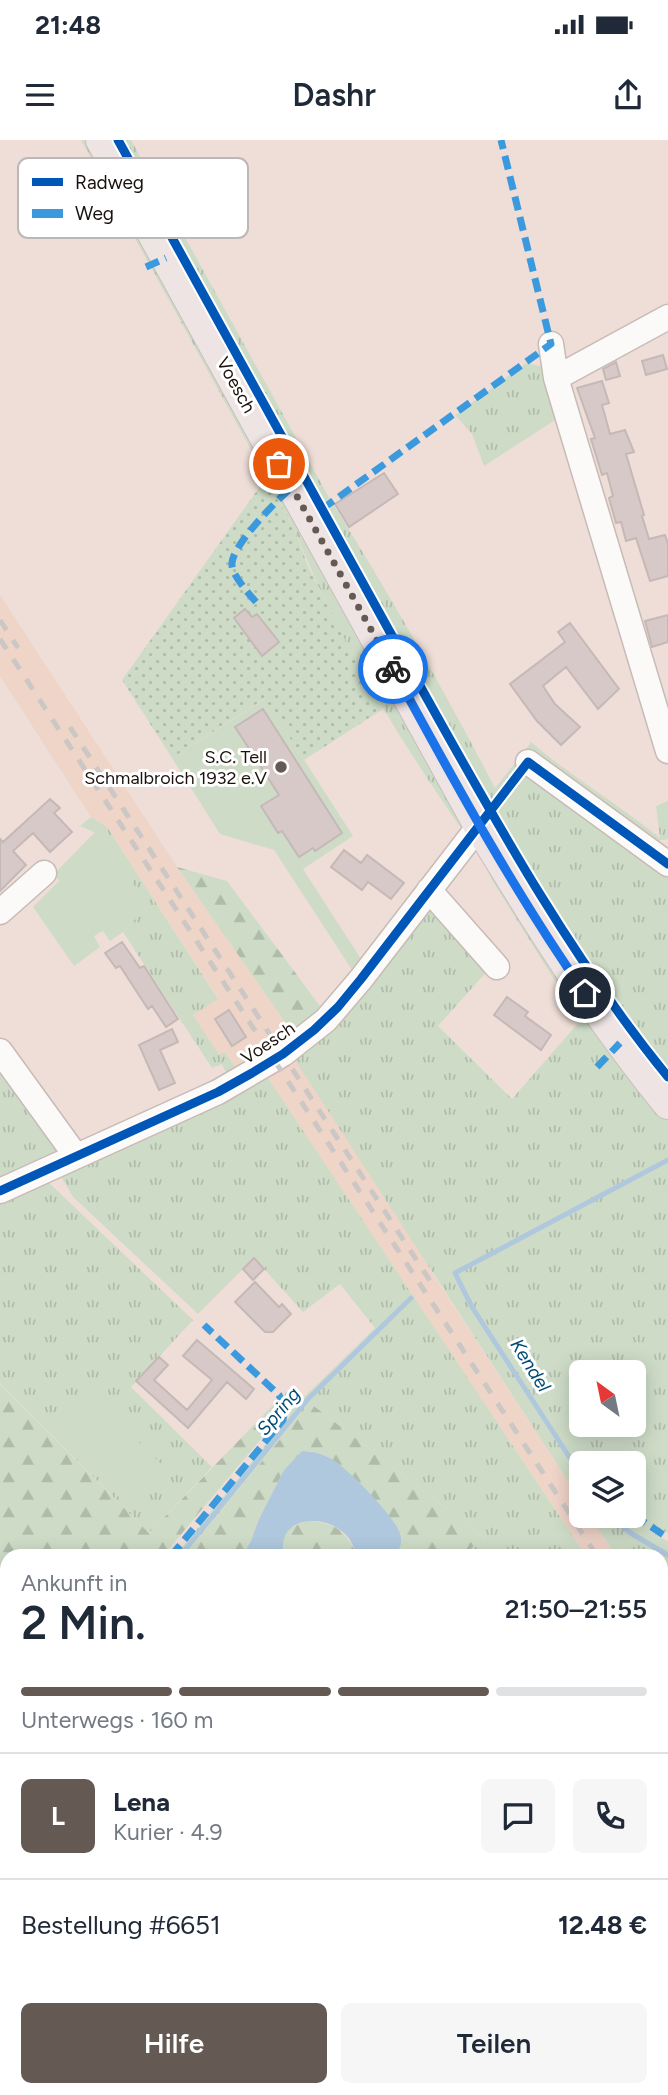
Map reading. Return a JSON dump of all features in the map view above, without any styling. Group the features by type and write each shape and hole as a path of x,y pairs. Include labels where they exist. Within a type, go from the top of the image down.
{"main road":[{"name":"Voesch","path":"101,140 111,158"},
{"name":"Voesch","path":"155,238 479,826"},
{"path":"479,826 572,975 668,1104"}],"street":[{"path":"556,377 668,317"},
{"path":"551,344 556,377 668,751"},
{"path":"528,762 668,864"},
{"name":"Voesch","path":"0,1191 218,1092 263,1067 302,1040 338,1007 479,826"},
{"path":"0,912 44,873"},
{"path":"429,890 497,967"},
{"path":"0,1051 76,1156"}],"shaded area":[{"path":"0,595 177,867 294,1035 434,1276 569,1483 569,1528 598,1528 611,1549 581,1549 266,1075 238,1071 225,1052 219,1056 193,1015 218,998 107,827 91,817 0,676"}],"green space":[{"path":"81,140 93,140 103,158 91,158"},
{"path":"112,140 131,140 141,158 122,158"},
{"path":"135,238 147,238 464,819 463,831 370,685 329,608 294,528"},
{"path":"166,238 185,238 331,501 315,507"},
{"path":"526,363 546,367 560,417 484,466 472,434 455,415"},
{"path":"266,478 294,528 308,566 343,636 383,709 304,760 264,699 172,758 122,680"},
{"path":"333,504 417,644 495,788 515,763 668,869 668,1086 592,982 494,825 322,523"},
{"path":"265,699 353,836 303,869 363,962 354,973 274,850 220,834 172,758"},
{"path":"531,742 660,838 656,806 668,801 668,839 651,842 524,752"},
{"path":"91,817 107,827 218,999 193,1015 219,1055 225,1052 238,1071 228,1077 222,1064 212,1068 123,932 147,906 103,836 80,826"},
{"path":"95,832 103,836 148,906 123,932 110,941 103,931 94,936 100,947 74,966 33,907 59,881 54,874"},
{"path":"480,855 668,1118 668,1533 656,1527 650,1531 668,1541 668,1549 611,1549 598,1528 646,1528 646,1451 569,1451 569,1482 293,1057 432,899 491,967 438,1026 512,1099 580,1021 492,880"},
{"path":"177,867 227,881 323,1010 294,1035"},
{"path":"0,1060 67,1151 0,1182"},
{"path":"266,1075 581,1549 470,1549 486,1539 310,1403 190,1549 181,1549 290,1415 283,1396 290,1388 303,1398 375,1328 340,1284 303,1312 254,1258 198,1314 73,1197 62,1178 64,1171"},
{"path":"46,1180 193,1320 131,1387 212,1467 149,1533 0,1383 0,1202"},
{"path":"0,1384 149,1533 277,1401 280,1403 281,1415 169,1549 0,1549"},
{"path":"85,1388 170,1473 132,1510 46,1425"},
{"path":"310,1403 486,1539 470,1549 396,1549 329,1457 302,1451 284,1470 246,1549 190,1549"},
{"path":"308,1521 325,1523 343,1533 354,1549 283,1549 284,1537 295,1525"}],"water":[{"path":"302,1451 319,1453 336,1462 356,1479 395,1523 401,1538 398,1549 354,1549 345,1534 336,1527 314,1521 294,1526 287,1533 283,1549 246,1549 284,1470"}],"building":[{"path":"663,355 667,369 646,375 642,361"},
{"path":"616,362 620,376 606,380 603,369"},
{"path":"602,381 609,403 602,405 610,434 625,430 634,452 626,454 649,539 665,535 668,544 668,576 650,581 636,538 626,541 621,522 616,523 609,498 613,496 607,473 602,475 591,439 595,438 577,388"},
{"path":"384,473 398,494 349,527 335,504"},
{"path":"245,609 252,617 257,614 279,642 262,656 234,618"},
{"path":"668,615 668,642 652,647 645,621"},
{"path":"570,623 619,689 598,709 566,667 543,686 555,704 580,727 561,745 537,721 510,684 565,642 558,632"},
{"path":"263,709 342,833 315,851 313,848 299,857 282,831 278,833 261,806 279,795 235,727"},
{"path":"50,799 60,808 54,813 72,832 50,852 33,833 13,851 26,865 0,891 0,839 3,842"},
{"path":"344,850 361,863 367,855 404,883 391,899 368,882 362,890 331,867"},
{"path":"122,942 140,968 144,966 178,1019 166,1027 152,1006 148,1009 120,966 116,968 105,953"},
{"path":"507,997 528,1012 525,1016 551,1035 541,1050 494,1015"},
{"path":"229,1010 246,1037 232,1046 215,1019"},
{"path":"172,1029 178,1042 160,1050 175,1083 159,1090 139,1045"},
{"path":"254,1258 264,1269 253,1280 243,1269"},
{"path":"255,1282 279,1307 282,1304 291,1314 273,1332 265,1332 235,1302"},
{"path":"197,1340 254,1389 246,1399 227,1382 188,1428 136,1381 159,1357 168,1365 154,1380 187,1410 212,1380 183,1356"}],"waterway":[{"name":"Kendel","path":"569,1457 472,1307 455,1273 668,1160"},
{"name":"Spring","path":"186,1549 308,1399 411,1298"},
{"name":"Kendel","path":"624,1528 658,1549"}],"railway":[{"path":"0,620 18,648"},
{"path":"0,639 592,1549"},
{"path":"70,727 434,1287"}],"marked path":[{"path":"322,509 551,344 501,140"},
{"path":"146,267 166,258"},
{"path":"256,602 235,574 233,557 256,524 292,487"},
{"path":"597,1067 620,1043"},
{"path":"177,1549 283,1420 285,1408 279,1395 204,1325"},
{"path":"646,1523 668,1538"}],"cycle path":[{"path":"118,140 128,158"},
{"path":"172,238 494,816 593,976 668,1077"},
{"path":"0,1191 218,1092 283,1054 314,1030 361,979 528,762 668,864"}],"way so far":[{"path":"279,464 393,669"}],"place":[{"name":"S.C. Tell Schmalbroich 1932 e.V","path":"281,767"}],"route":[{"path":"393,669 479,826 585,993"}]}
